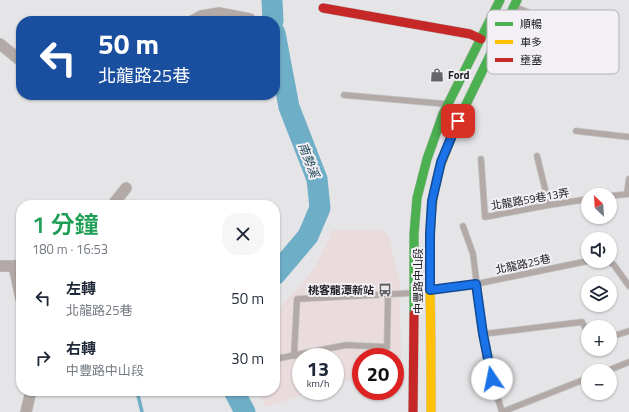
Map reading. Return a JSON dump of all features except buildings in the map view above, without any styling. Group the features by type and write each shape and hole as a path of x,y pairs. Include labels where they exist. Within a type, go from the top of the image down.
{"main road":[{"name":"中豐路中山段","path":"496,10 501,0"},
{"path":"323,8 470,34 481,39"},
{"name":"中豐路中山段","path":"431,412 422,291 414,234 417,198 426,159 443,114 487,27"},
{"name":"中豐路中山段","path":"413,412 422,291 430,234 432,201 441,162 458,121 487,61"}],"street":[{"path":"201,16 219,13 234,16"},
{"path":"0,44 16,57"},
{"path":"117,200 126,188"},
{"path":"0,266 16,265"},
{"path":"26,412 30,396"}],"lane":[{"path":"501,0 515,3 528,10"},
{"path":"344,95 448,104"},
{"path":"576,131 629,137"},
{"path":"537,156 549,205"},
{"name":"北龍路59巷13弄","path":"481,159 485,217 549,205 581,201"},
{"path":"617,195 628,194 629,179"},
{"path":"463,226 473,254 483,334 492,379 502,412 581,381"},
{"name":"北龍路25巷","path":"294,348 297,299 422,291 476,284 581,262"},
{"path":"616,268 629,286"},
{"path":"332,348 346,345 387,347 388,294"},
{"path":"483,334 581,322"},
{"path":"617,334 629,330"},
{"path":"280,359 292,356"},
{"path":"617,367 629,362"}],"shaded area":[{"path":"333,230 385,231 389,238 400,282 401,348 352,348 352,380 344,382 344,348 292,348 292,399 265,407 261,396 280,396 280,308 315,268"}],"waterway":[{"name":"南勢溪","path":"272,0 273,16"},
{"name":"南勢溪","path":"280,59 289,107 317,179 320,208 308,236 280,269"},
{"path":"138,396 142,412"},
{"name":"南勢溪","path":"237,396 245,412"}],"traffic: fast":[{"path":"495,10 500,0"},
{"path":"512,10 517,0"},
{"path":"414,314 414,234 417,198 427,159 443,114 487,26"},
{"path":"446,151 458,121 487,62"}],"traffic: slow":[{"path":"431,412 431,219 435,185 446,151"}],"traffic: jam":[{"path":"323,8 470,34 481,39"},
{"path":"413,412 414,314"}],"place":[{"name":"Ford","path":"437,75"},
{"name":"桃客龍潭新站","path":"385,290"}],"route":[{"path":"458,121 441,162 432,201 430,234 430,290 476,284 483,334 492,379"}]}
